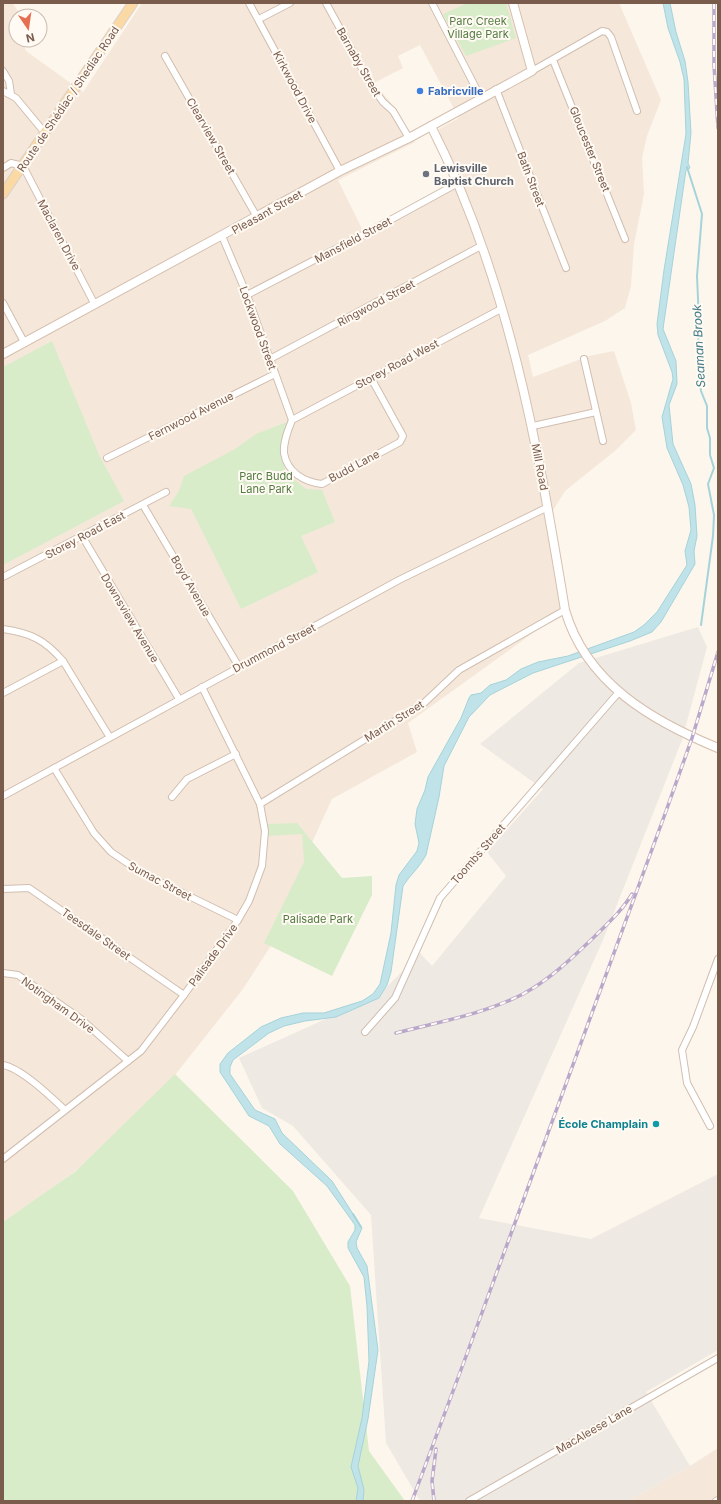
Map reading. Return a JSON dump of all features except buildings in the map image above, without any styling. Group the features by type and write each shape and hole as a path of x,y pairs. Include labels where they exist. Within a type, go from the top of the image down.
{"main road":[{"name":"Route de Shédiac / Shediac Road","path":"3,194 133,3"}],"street":[{"name":"Kirkwood Drive","path":"249,3 340,171"},
{"path":"259,20 290,3"},
{"name":"Barnaby Street","path":"326,3 371,86 383,102 393,111 409,138"},
{"path":"432,3 481,98"},
{"path":"513,3 532,71"},
{"name":"Pleasant Street","path":"3,354 340,171 409,138 496,89 553,60 602,31 607,32 611,37 637,111"},
{"name":"Clearview Street","path":"165,56 257,217"},
{"name":"Gloucester Street","path":"553,60 625,239"},
{"path":"3,71 9,81 11,94"},
{"name":"Bath Street","path":"496,89 566,268"},
{"path":"3,91 11,94 45,133"},
{"name":"Mill Road","path":"430,126 458,184 481,246 518,364 548,507 565,610 574,636 591,664 619,692 680,732 718,748"},
{"path":"3,168 11,163 23,166"},
{"name":"Maclaren Drive","path":"23,166 95,305"},
{"name":"Mansfield Street","path":"247,295 458,184"},
{"name":"Lockwood Street","path":"222,236 247,295 292,420"},
{"name":"Ringwood Street","path":"270,359 481,246"},
{"path":"3,303 24,342"},
{"name":"Storey Road West","path":"292,420 501,309"},
{"path":"584,359 603,441"},
{"name":"Fernwood Avenue","path":"107,458 275,374"},
{"name":"Budd Lane","path":"292,420 286,438 284,453 289,466 298,476 310,483 322,484 400,442 403,436 371,378"},
{"path":"532,426 596,412"},
{"name":"Storey Road East","path":"3,577 166,492"},
{"name":"Boyd Avenue","path":"143,505 239,667"},
{"name":"Drummond Street","path":"3,796 109,736 399,580 548,507"},
{"name":"Downsview Avenue","path":"82,536 179,699"},
{"name":"Martin Street","path":"260,804 424,703 459,670 565,610"},
{"path":"3,629 25,632 55,651 63,661 109,736"},
{"path":"3,693 63,661"},
{"name":"Palisade Drive","path":"3,1159 110,1077 141,1051 184,995 238,920 249,901 262,866 265,830 260,804 202,687"},
{"name":"Toombs Street","path":"365,1032 395,998 440,898 619,692"},
{"path":"172,797 187,779 236,754"},
{"name":"Sumac Street","path":"54,768 94,833 111,852 142,873 238,920"},
{"name":"Teesdale Street","path":"3,889 29,888 184,995"},
{"path":"710,1126 687,1083 682,1050 693,1027 718,960"},
{"name":"Notingham Drive","path":"3,973 18,975 80,1019 128,1061"},
{"path":"3,1065 10,1066 65,1110"},
{"name":"MacAleese Lane","path":"469,1501 718,1358"}],"shaded area":[{"path":"3,3 13,3 16,8 8,8 8,48 25,48 26,51 83,92 142,3 619,3 661,100 647,136 642,158 644,194 634,244 631,286 625,308 605,321 528,355 533,377 589,356 614,351 631,403 636,430 616,450 565,491 552,512 565,610 408,723 417,752 332,799 309,849 281,930 243,989 175,1075 98,1154 3,1222","holes":["420,45 459,118 439,129 452,182 363,231 338,180 415,142 396,109 374,83 403,68 398,56"]},
{"path":"698,627 707,647 682,740 603,940 479,1218 591,1239 718,1174 718,1350 646,1392 690,1466 628,1501 420,1501 386,1443 371,1215 293,1126 262,1108 239,1058 379,995 420,953 432,966 506,876 487,852 543,789 480,744 579,663"},
{"path":"718,1448 718,1501 628,1501 690,1466"}],"green space":[{"name":"Parc Creek Village Park","path":"468,3 506,3 516,38 466,56 443,14"},
{"path":"52,341 99,455 124,501 3,565 3,367"},
{"name":"Parc Budd Lane Park","path":"287,422 281,452 286,473 306,489 322,490 335,522 301,536 318,572 241,609 191,509 169,506 179,491 184,476 235,449 256,434"},
{"name":"Palisade Park","path":"297,823 342,878 372,876 372,895 332,976 264,943 304,862 302,834 267,836 267,824"},
{"path":"175,1074 293,1191 350,1286 369,1451 405,1501 3,1501 3,1222 76,1171"}],"water":[{"path":"663,3 670,3 676,32 685,61 688,82 691,133 688,163 690,168 686,170 663,329 676,361 677,384 669,405 673,444 691,484 695,505 697,536 694,551 695,564 661,622 652,632 630,641 533,673 490,695 469,717 444,766 439,797 426,855 403,886 391,972 387,985 379,998 336,1017 305,1021 284,1026 269,1033 233,1060 230,1067 230,1074 255,1110 275,1119 282,1133 332,1181 362,1228 356,1242 357,1248 367,1266 378,1350 368,1419 358,1466 364,1490 363,1501 356,1501 358,1488 351,1467 362,1418 369,1361 367,1306 364,1277 348,1248 348,1242 355,1230 355,1225 327,1186 280,1144 269,1126 249,1116 220,1072 220,1064 228,1053 261,1027 281,1018 303,1013 324,1013 362,1001 373,994 380,984 391,933 396,885 399,875 417,851 419,843 415,824 417,809 425,790 428,777 461,718 471,695 481,693 490,685 506,680 521,669 538,662 568,656 634,632 644,625 657,612 687,565 685,551 691,530 689,507 683,485 667,448 662,417 673,379 672,372 658,335 657,324 664,270 686,134 684,79 680,62 668,28"}],"waterway":[{"name":"Seaman Brook","path":"687,167 702,214 697,276 699,321 698,351 701,366 699,376 701,391 707,406 707,428 710,438 710,455 714,468 708,484 714,515 713,536 701,625"},
{"path":"353,1214 361,1227"}],"railway":[{"path":"714,3 714,65 718,128"},
{"path":"412,1501 665,814 692,738 718,652"},
{"path":"396,1033 477,1012 523,994 559,969 584,947 619,912 632,894"},
{"path":"434,1501 432,1481 436,1449"}],"place":[{"name":"Fabricville","path":"420,91"},
{"name":"Lewisville Baptist Church","path":"426,174"},
{"name":"École Champlain","path":"656,1124"}]}
